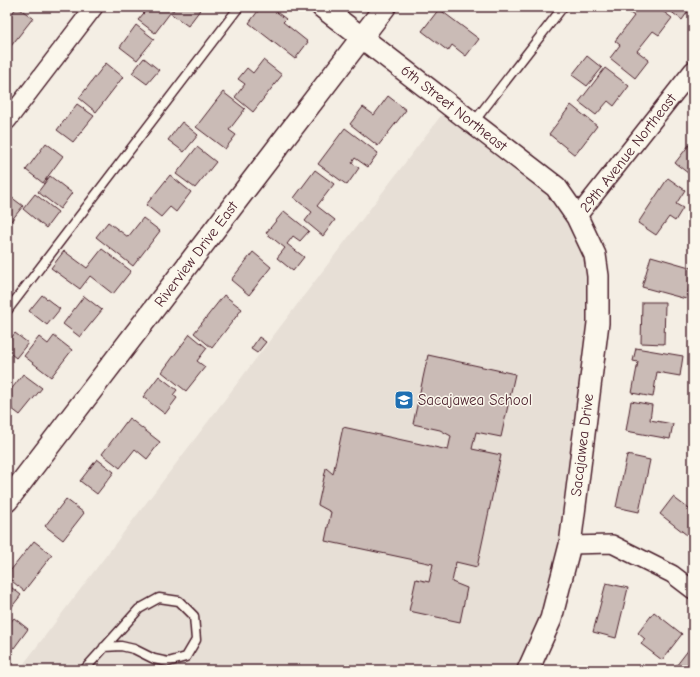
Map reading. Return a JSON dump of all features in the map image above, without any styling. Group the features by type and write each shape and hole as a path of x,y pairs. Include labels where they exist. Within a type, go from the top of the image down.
{"street":[{"path":"7,121 94,7"},
{"name":"6th Street Northeast","path":"322,7 556,187 577,217"},
{"name":"Riverview Drive East","path":"7,501 385,7"},
{"name":"29th Avenue Northeast","path":"577,217 693,70"},
{"name":"Sacajawea Drive","path":"528,670 551,619 570,545 598,322 598,276 595,255 577,217"},
{"path":"570,545 612,544 672,574 693,590"}],"lane":[{"path":"7,311 239,7"},
{"path":"473,123 563,7"},
{"path":"84,670 104,647 139,609 159,598 179,601 194,616 196,640 186,657 168,662 154,659 134,649 121,646 104,647"}],"shaded area":[{"name":"Sacajawea School","path":"449,105 556,187 595,255 570,545 528,670 19,670"}],"building":[{"path":"17,7 33,18 11,46 7,42 7,20"},
{"path":"149,7 167,7 173,11 176,7 196,7 200,10 188,26 170,13 155,33 138,20"},
{"path":"261,7 270,7 286,19 283,22 308,42 295,59 249,23"},
{"path":"622,7 657,7 672,18 659,35 653,31 637,51 649,60 635,78 610,58 620,45 615,41 634,16"},
{"path":"665,7 691,7 682,20"},
{"path":"439,9 479,39 466,56 452,45 448,51 422,31"},
{"path":"136,25 154,39 137,60 120,47"},
{"path":"587,56 602,68 587,86 572,75"},
{"path":"144,58 159,70 147,84 132,73"},
{"path":"263,60 282,75 253,112 235,97 245,84 238,79 247,68 253,73"},
{"path":"106,63 123,77 96,112 79,98"},
{"path":"605,68 629,86 614,106 608,101 596,115 579,102"},
{"path":"223,92 245,109 229,130 236,135 225,149 196,127"},
{"path":"388,96 406,110 378,146 350,124 363,107 374,115"},
{"path":"77,104 94,116 73,142 57,130"},
{"path":"571,105 597,126 575,155 549,134"},
{"path":"182,122 198,135 184,152 168,140"},
{"path":"345,128 378,153 368,167 355,158 352,163 359,168 347,185 318,164"},
{"path":"693,140 693,177 675,163"},
{"path":"46,143 63,156 43,183 26,170"},
{"path":"197,147 216,162 195,188 176,174"},
{"path":"315,170 334,184 317,206 335,220 323,236 305,221 312,212 294,198"},
{"path":"170,175 191,192 176,212 170,207 161,217 146,205"},
{"path":"50,176 72,193 60,209 38,192"},
{"path":"668,178 685,190 676,204 683,208 675,221 669,217 656,235 638,223"},
{"path":"7,194 23,206 7,226"},
{"path":"35,194 58,212 46,228 23,209"},
{"path":"284,211 309,231 300,241 293,236 287,244 304,257 293,271 277,258 285,248 266,233"},
{"path":"143,218 160,231 133,266 96,237 108,222 128,237"},
{"path":"102,249 131,271 113,294 90,276 80,289 51,268 64,251 87,268"},
{"path":"253,252 271,267 249,295 231,280"},
{"path":"651,256 693,268 693,275 686,299 642,287"},
{"path":"42,295 60,309 47,325 29,311"},
{"path":"224,295 242,309 212,348 194,333"},
{"path":"84,296 102,310 80,337 63,324"},
{"path":"642,302 665,302 664,344 641,343"},
{"path":"15,333 28,343 16,358 7,351 7,343"},
{"path":"190,334 207,348 197,361 205,367 186,391 162,372"},
{"path":"54,336 72,350 51,377 24,356 39,337 48,344"},
{"path":"259,337 266,342 257,353 251,349"},
{"path":"636,348 683,356 680,376 657,372 653,397 632,393 638,362 633,361"},
{"path":"428,355 515,374 501,437 476,432 472,449 501,455 477,567 456,562 452,582 467,588 460,622 409,611 416,579 429,582 433,564 325,541 331,512 318,505 326,468 333,474 343,427 448,450 451,436 440,430 413,424"},
{"path":"23,374 42,388 20,415 7,405 7,395"},
{"path":"159,376 177,390 173,395 177,398 165,414 143,397"},
{"path":"631,401 652,405 650,420 673,424 670,439 626,431"},
{"path":"129,418 160,442 147,459 135,449 120,468 102,454"},
{"path":"627,455 650,460 639,512 616,507"},
{"path":"97,459 114,472 97,494 80,481"},
{"path":"673,497 693,512 692,539 660,514"},
{"path":"66,499 84,513 63,540 45,526"},
{"path":"34,541 52,555 24,591 7,577 7,575"},
{"path":"606,583 628,588 616,638 593,632"},
{"path":"7,584 21,595 7,613"},
{"path":"654,612 682,634 662,660 641,644 645,639 638,633"},
{"path":"14,618 28,629 14,648 7,643 7,626"},
{"path":"693,644 693,670 673,670"},
{"path":"593,664 600,670 588,670"}],"place":[{"name":"Sacajawea School","path":"404,400"}]}
